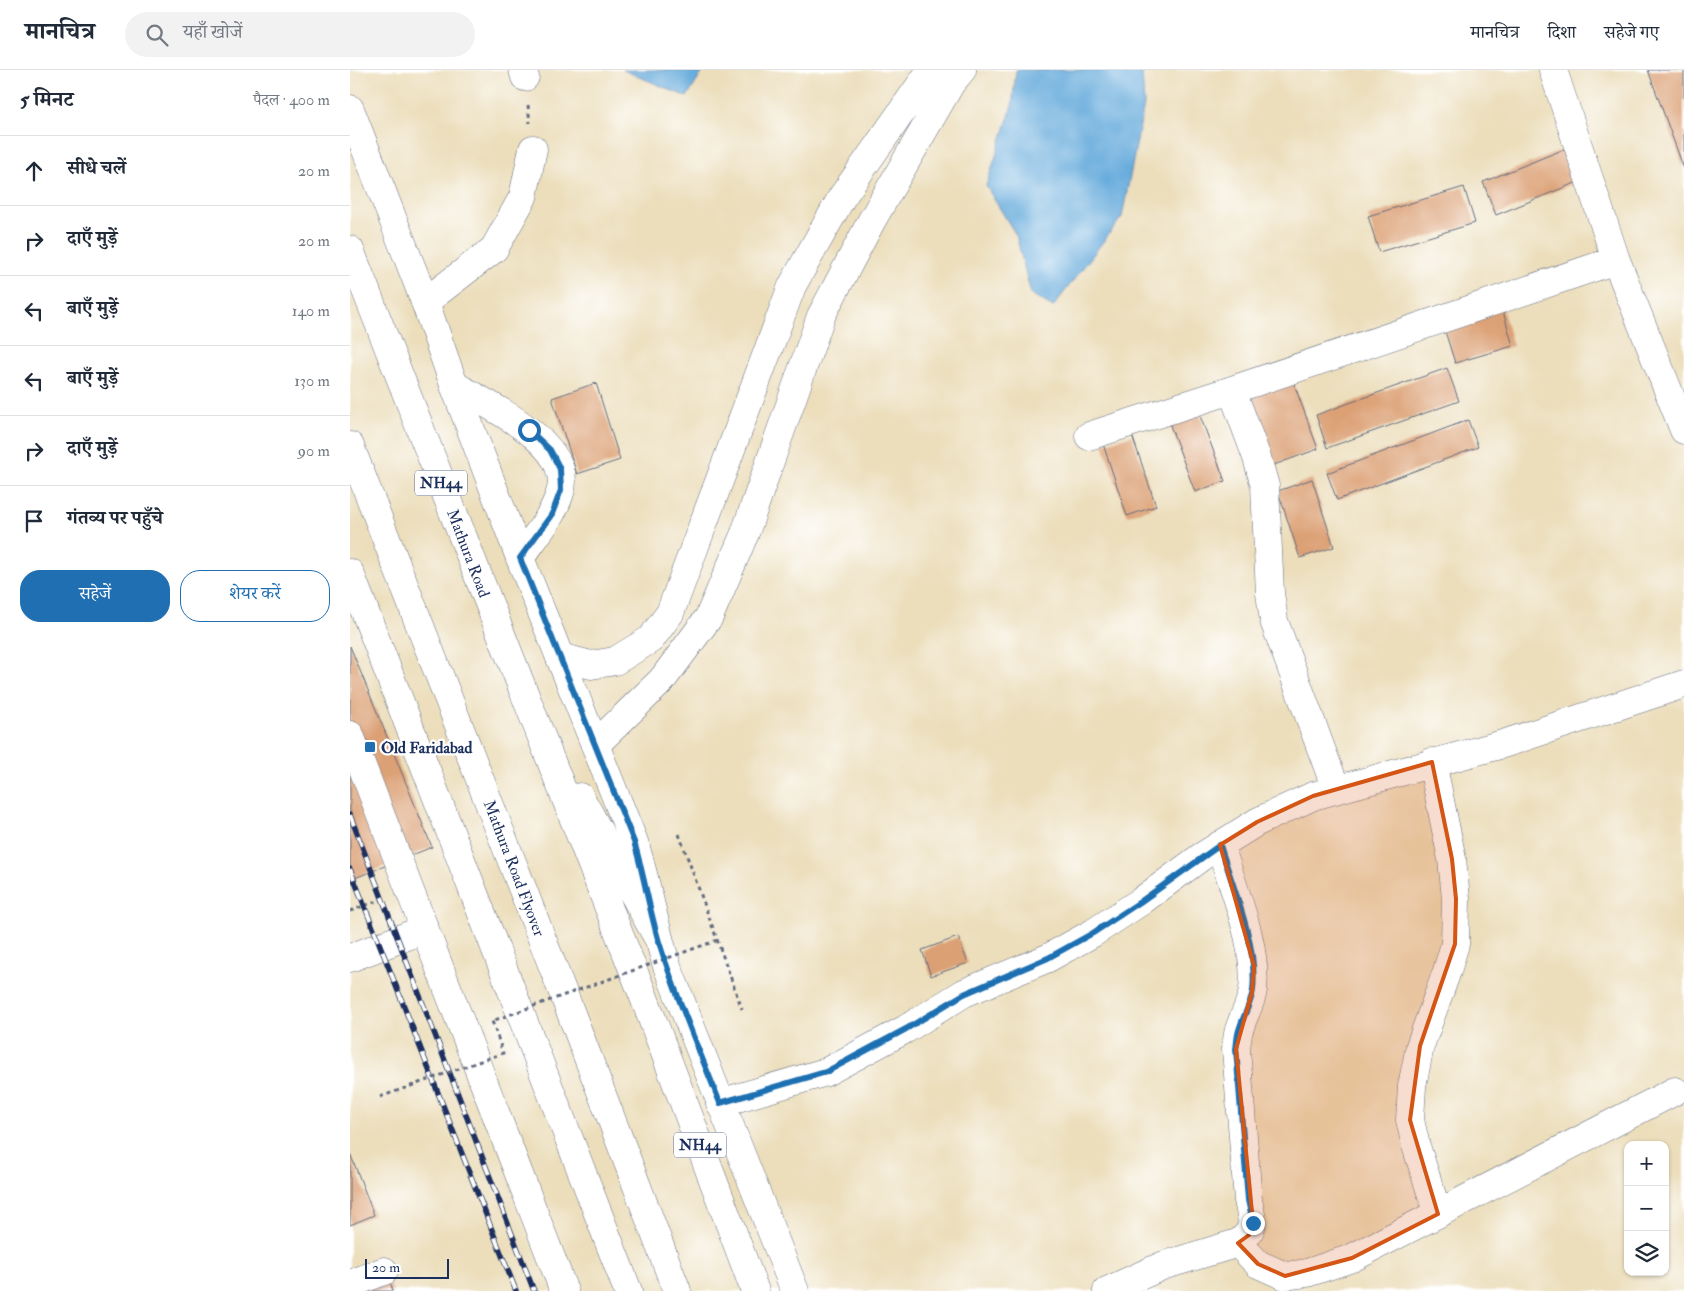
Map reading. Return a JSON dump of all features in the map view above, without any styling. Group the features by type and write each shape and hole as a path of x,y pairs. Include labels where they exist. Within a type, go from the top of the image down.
{"main road":[{"path":"560,657 592,665 615,661 651,639 670,613 792,286 842,198 930,70"},
{"path":"596,745 662,680 709,617 745,533 821,316 872,220 951,83 962,70"},
{"path":"1554,70 1616,260 1684,430"},
{"path":"350,110 520,558 634,842 643,871 659,940 720,1103 795,1291"},
{"path":"424,302 494,248 523,197 533,149"},
{"name":"Mathura Road","path":"350,250 532,716"},
{"path":"1089,436 1232,390 1616,260"},
{"path":"454,385 529,430 550,450 560,469 561,490 552,514 520,558"},
{"path":"1232,390 1257,458 1265,486 1270,593 1274,621 1336,789"},
{"name":"Mathura Road Flyover","path":"350,446 677,1291"},
{"path":"350,573 628,1291"},
{"path":"720,1103 826,1072 898,1034 964,994 1048,958 1101,928 1220,845 1257,822 1313,796 1503,744 1684,684"},
{"path":"532,716 573,785 659,940"},
{"name":"NH44","path":"532,716 645,1000 755,1291"},
{"path":"350,735 564,1291"},
{"path":"1432,762 1452,859 1456,899 1454,944 1447,971 1420,1046 1412,1086 1410,1120 1416,1146 1438,1214"},
{"path":"1107,1291 1162,1266 1238,1243 1249,1235 1253,1223 1248,1200 1236,1049 1239,1030 1252,992 1254,966 1250,944 1220,845"},
{"path":"350,958 425,928"},
{"path":"1238,1243 1258,1264 1285,1276 1308,1273 1352,1258 1675,1091"},
{"path":"350,1284 384,1270"}],"path":[{"path":"524,73 533,149"},
{"path":"679,834 742,1009"},
{"path":"350,911 409,888"},
{"path":"380,1097 503,1052 492,1021 718,940"}],"highlighted area":[{"path":"1432,762 1452,859 1456,899 1455,944 1420,1046 1410,1120 1438,1214 1352,1258 1285,1276 1258,1264 1238,1243 1249,1235 1253,1223 1236,1049 1252,992 1254,966 1220,845 1257,822 1313,796"}],"water":[{"path":"623,70 704,70 687,97"},
{"path":"1016,70 1142,70 1144,105 1122,217 1053,307 1031,294 1016,235 986,186 1012,107"}],"building":[{"path":"1648,70 1684,70 1684,169"},
{"path":"1567,148 1580,181 1496,215 1483,182"},
{"path":"1464,187 1475,223 1379,252 1368,216"},
{"path":"1502,308 1513,346 1455,363 1443,325"},
{"path":"1447,368 1459,401 1327,448 1316,415"},
{"path":"1293,381 1318,449 1271,466 1246,397"},
{"path":"596,383 620,460 577,474 552,398"},
{"path":"1197,408 1225,481 1195,492 1168,420"},
{"path":"1468,420 1478,447 1337,500 1327,473"},
{"path":"1132,435 1156,506 1127,516 1103,444"},
{"path":"1312,479 1334,547 1300,558 1278,491"},
{"name":"Old Faridabad","path":"350,646 432,847 350,880"},
{"path":"958,937 968,963 931,976 922,950"},
{"path":"350,1153 374,1215 350,1225"},
{"path":"390,1282 393,1291 364,1291"}],"railway":[{"path":"350,815 534,1291"},
{"path":"350,869 516,1291"}],"place":[{"name":"Old Faridabad","path":"370,747"}],"route":[{"path":"529,430 550,450 560,469 561,490 552,514 520,558 634,842 667,966 720,1103 826,1072 906,1029 964,994 1048,958 1093,933 1220,845 1250,944 1254,966 1252,992 1239,1030 1236,1049 1248,1200 1253,1223"}]}
